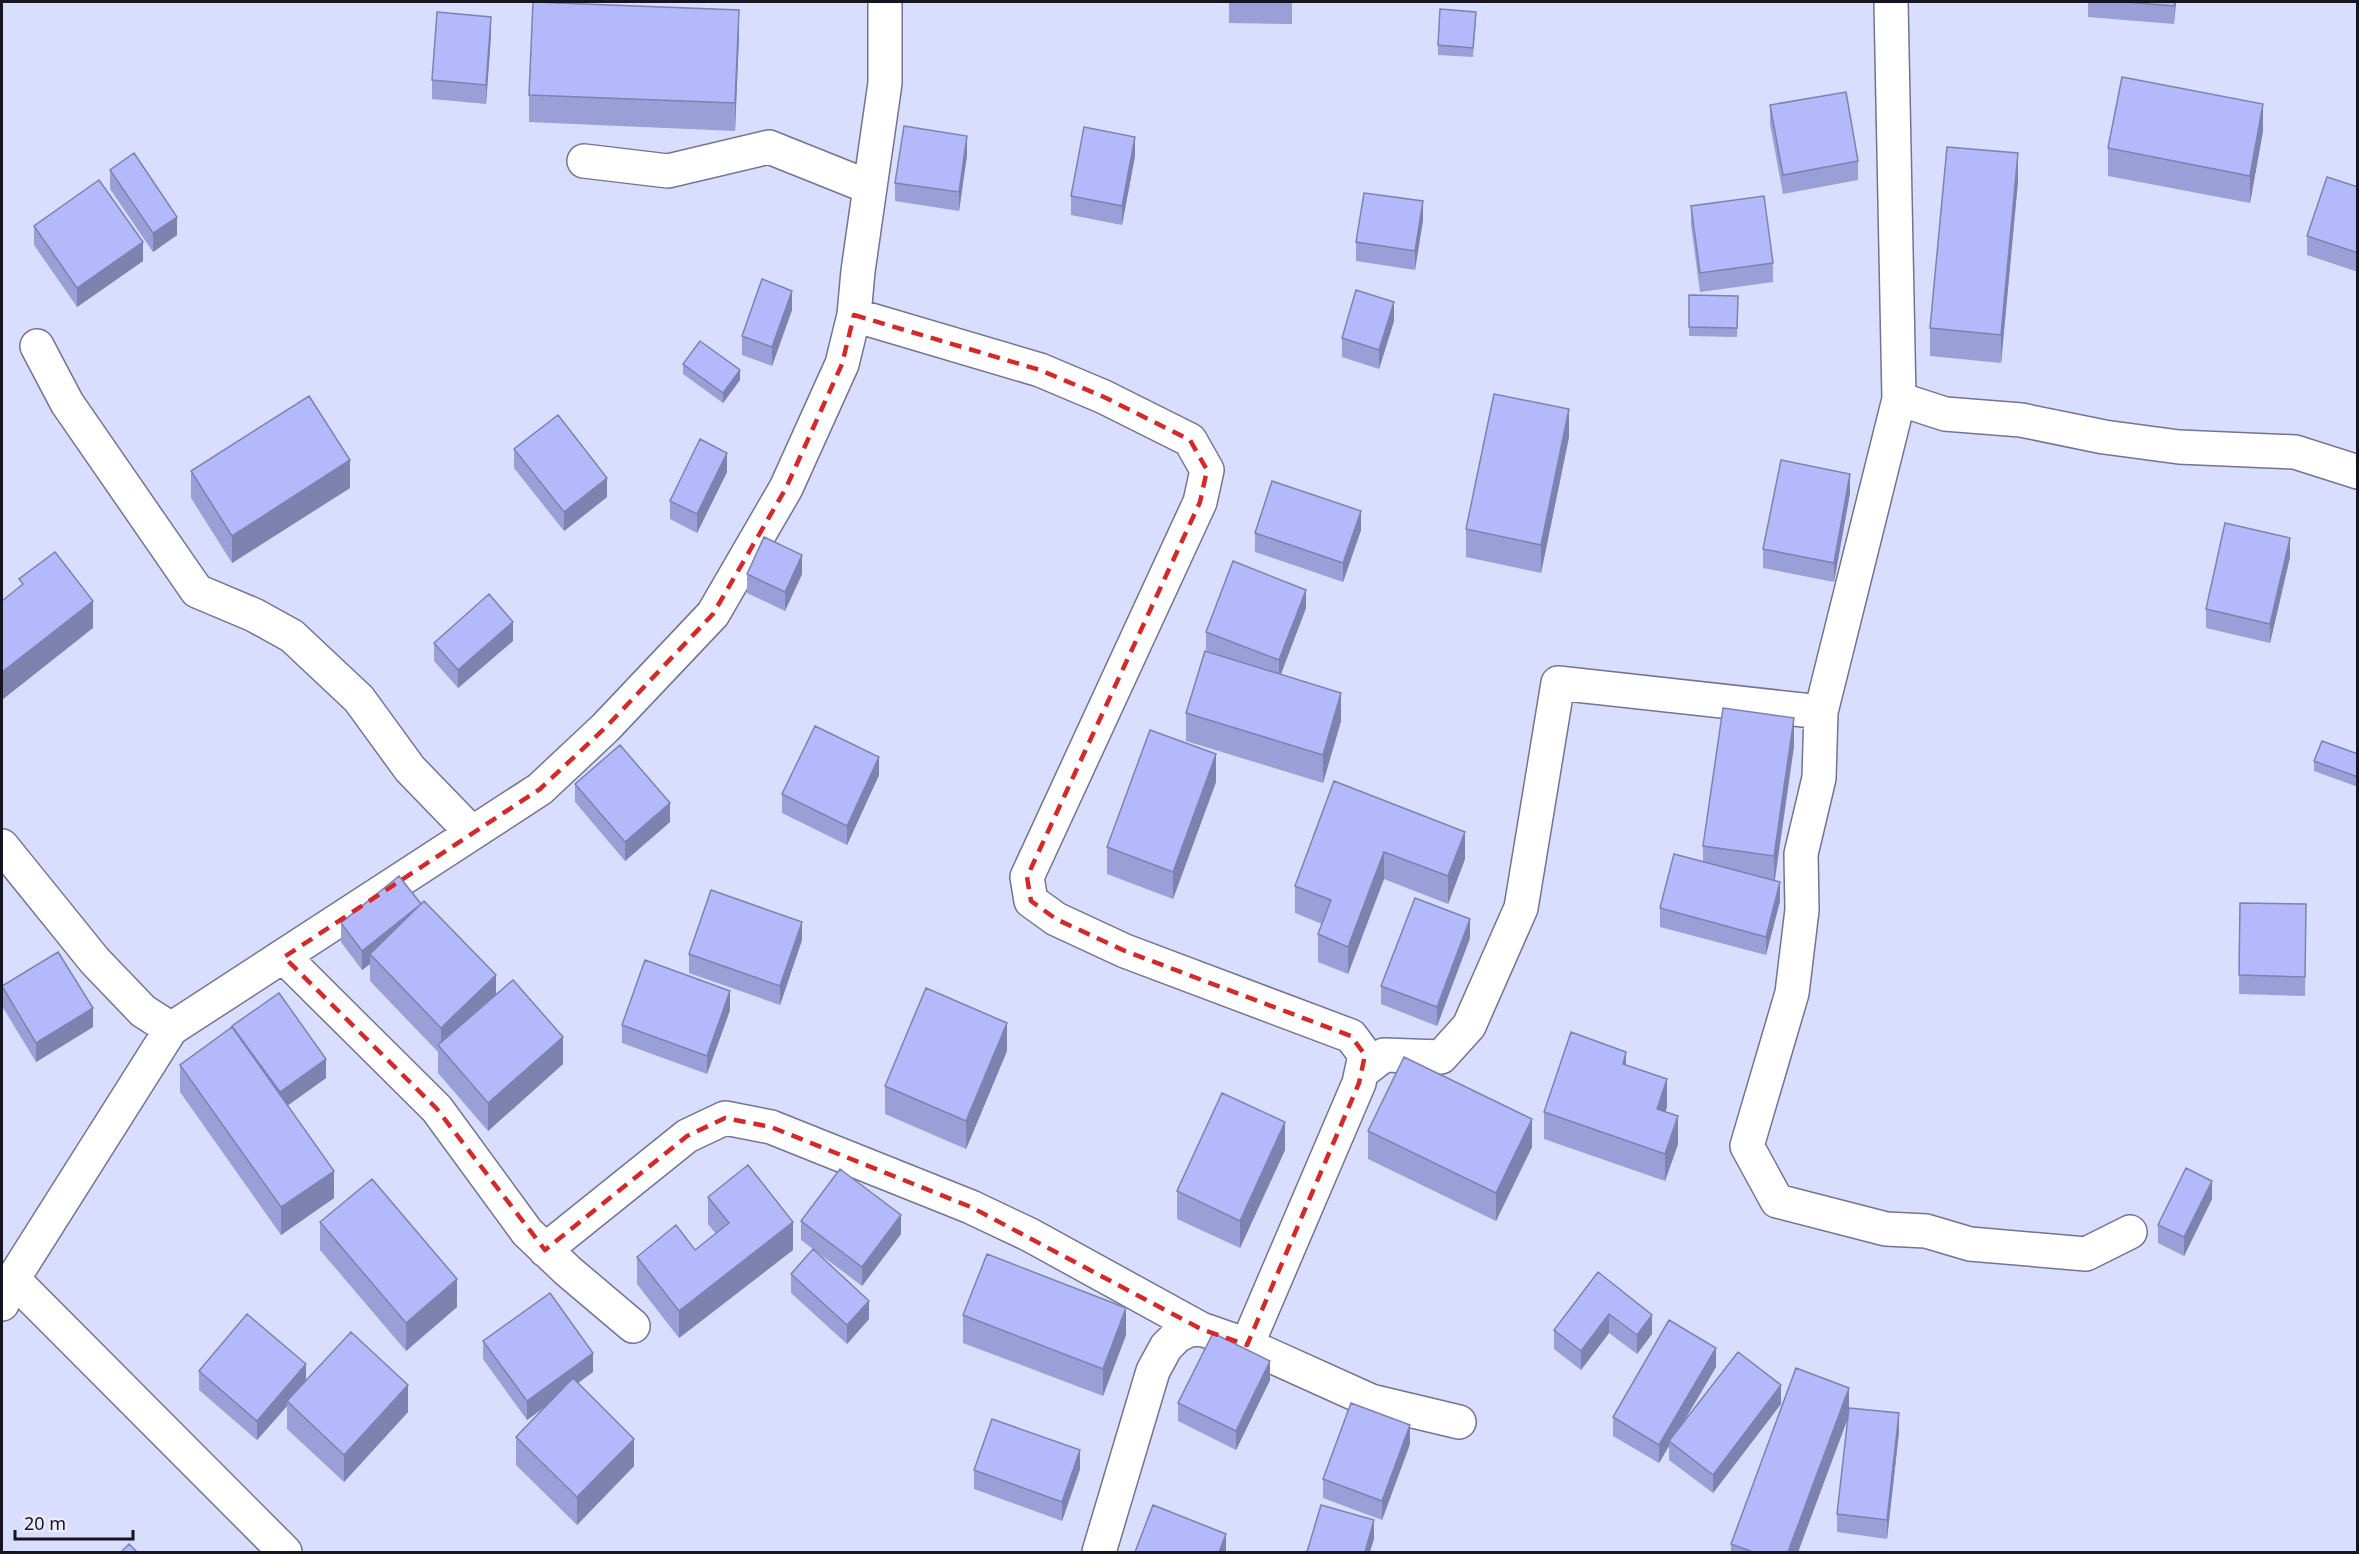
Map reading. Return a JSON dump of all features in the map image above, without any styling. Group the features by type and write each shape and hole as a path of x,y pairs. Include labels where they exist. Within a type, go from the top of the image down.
{"street":[{"path":"285,1552 7,1292 171,1029 540,789 606,727 713,614 786,488 842,364 854,315 869,187 885,83 885,2"},
{"path":"1891,2 1899,399 1821,712 1820,778 1801,854 1802,910 1792,993 1748,1146 1778,1201 1886,1229 1926,1232 1970,1244 2086,1254 2130,1232"},
{"path":"584,161 668,171 769,147 869,187"},
{"path":"854,315 1040,370 1104,397 1190,440 1207,470 1200,502 1026,877 1031,901 1056,919 1125,951 1351,1035 1365,1055 1359,1083 1247,1345"},
{"path":"37,346 68,403 197,591 254,615 292,636 359,699 410,769 472,833"},
{"path":"1899,399 1945,414 2021,420 2104,437 2168,446 2295,452 2358,472"},
{"path":"1362,1072 1384,1055 1441,1058 1469,1026 1521,908 1558,683 1821,712"},
{"path":"2,846 95,961 143,1011 171,1029"},
{"path":"284,957 438,1109 527,1232 633,1326"},
{"path":"545,1250 687,1136 725,1118 771,1127 971,1207 1030,1235 1201,1329 1247,1345 1371,1401 1459,1422"},
{"path":"1099,1552 1153,1371 1166,1347 1177,1336 1189,1330 1201,1329"}],"highlighted area":[{"path":"854,315 1040,370 1104,397 1190,440 1207,470 1200,502 1027,877 1031,901 1056,919 1125,951 1351,1036 1365,1055 1359,1083 1247,1345 1201,1329 971,1207 771,1127 725,1118 687,1136 545,1250 437,1109 284,957 540,789 606,727 713,614 786,488 842,364"}],"building":[{"path":"533,2 739,10 735,103 529,95"},
{"path":"2125,2 2175,2 2174,6"},
{"path":"1440,9 1476,12 1473,48 1438,45"},
{"path":"437,12 491,17 486,85 432,80"},
{"path":"2122,77 2263,104 2250,176 2108,148"},
{"path":"1846,92 1858,161 1783,175 1770,105"},
{"path":"904,126 967,136 959,192 895,183"},
{"path":"1084,127 1135,137 1122,206 1071,196"},
{"path":"1947,147 2018,153 2001,335 1930,328"},
{"path":"134,153 177,217 153,233 110,170"},
{"path":"2327,177 2358,187 2358,253 2307,236"},
{"path":"99,180 143,242 77,288 34,226"},
{"path":"1364,193 1423,201 1415,251 1356,242"},
{"path":"1764,196 1773,263 1700,273 1691,206"},
{"path":"762,279 792,291 772,347 742,336"},
{"path":"1356,290 1394,302 1379,350 1342,338"},
{"path":"1689,295 1738,296 1737,328 1689,327"},
{"path":"700,341 740,370 723,393 683,364"},
{"path":"1494,394 1569,409 1541,545 1466,529"},
{"path":"309,396 350,460 232,536 191,471"},
{"path":"558,415 607,478 564,512 514,449"},
{"path":"700,439 727,453 697,514 670,501"},
{"path":"1781,460 1850,474 1834,563 1763,549"},
{"path":"1272,481 1361,511 1343,563 1255,533"},
{"path":"2225,523 2290,538 2270,624 2206,609"},
{"path":"764,537 802,555 785,592 747,574"},
{"path":"55,552 93,601 2,672 2,601 23,584 19,579"},
{"path":"1233,561 1306,590 1279,660 1206,632"},
{"path":"489,594 513,622 458,670 434,643"},
{"path":"1205,651 1341,693 1323,755 1186,713"},
{"path":"1723,708 1794,718 1774,856 1703,846"},
{"path":"815,726 879,757 847,826 782,794"},
{"path":"1150,730 1216,754 1173,872 1107,847"},
{"path":"2322,741 2358,754 2358,777 2314,761"},
{"path":"620,745 670,803 625,842 575,784"},
{"path":"1334,781 1465,832 1448,876 1384,852 1348,947 1318,934 1331,900 1295,886"},
{"path":"1674,854 1780,882 1766,937 1660,908"},
{"path":"399,876 421,904 362,951 341,923"},
{"path":"711,890 802,922 780,986 689,954"},
{"path":"1415,898 1470,919 1437,1007 1381,986"},
{"path":"424,901 496,975 441,1028 370,954"},
{"path":"2240,903 2306,904 2305,977 2239,975"},
{"path":"58,952 93,1008 36,1043 2,986"},
{"path":"645,960 730,991 707,1056 622,1025"},
{"path":"513,980 563,1037 488,1103 438,1045"},
{"path":"926,988 1007,1023 966,1121 885,1086"},
{"path":"279,993 326,1059 280,1092 232,1026"},
{"path":"232,1027 334,1171 281,1207 180,1065"},
{"path":"1571,1032 1626,1052 1623,1064 1667,1079 1657,1109 1678,1116 1665,1154 1544,1112"},
{"path":"1404,1057 1532,1119 1496,1193 1368,1131"},
{"path":"1222,1093 1285,1122 1240,1221 1177,1191"},
{"path":"748,1165 793,1222 679,1311 637,1257 676,1225 695,1250 729,1223 708,1197"},
{"path":"2186,1168 2212,1181 2184,1237 2158,1225"},
{"path":"840,1169 901,1215 862,1267 801,1221"},
{"path":"372,1179 457,1279 406,1323 320,1222"},
{"path":"813,1249 869,1301 847,1325 791,1274"},
{"path":"987,1254 1126,1308 1103,1369 963,1315"},
{"path":"1598,1272 1652,1315 1637,1335 1609,1314 1581,1351 1554,1330"},
{"path":"550,1293 593,1353 527,1401 483,1341"},
{"path":"247,1314 306,1364 257,1421 199,1371"},
{"path":"1669,1320 1716,1348 1659,1445 1613,1417"},
{"path":"351,1332 408,1385 344,1455 287,1401"},
{"path":"1213,1333 1270,1361 1236,1431 1178,1403"},
{"path":"1738,1352 1781,1385 1713,1475 1669,1441"},
{"path":"1796,1368 1849,1388 1788,1552 1753,1552 1731,1544"},
{"path":"573,1378 634,1439 577,1497 516,1437"},
{"path":"1351,1403 1410,1425 1382,1501 1323,1479"},
{"path":"1849,1408 1899,1413 1887,1520 1837,1514"},
{"path":"992,1419 1080,1450 1062,1502 974,1470"},
{"path":"1153,1505 1226,1534 1219,1552 1135,1552"},
{"path":"1321,1505 1374,1520 1365,1552 1307,1552"},
{"path":"129,1544 137,1552 121,1552"}]}
